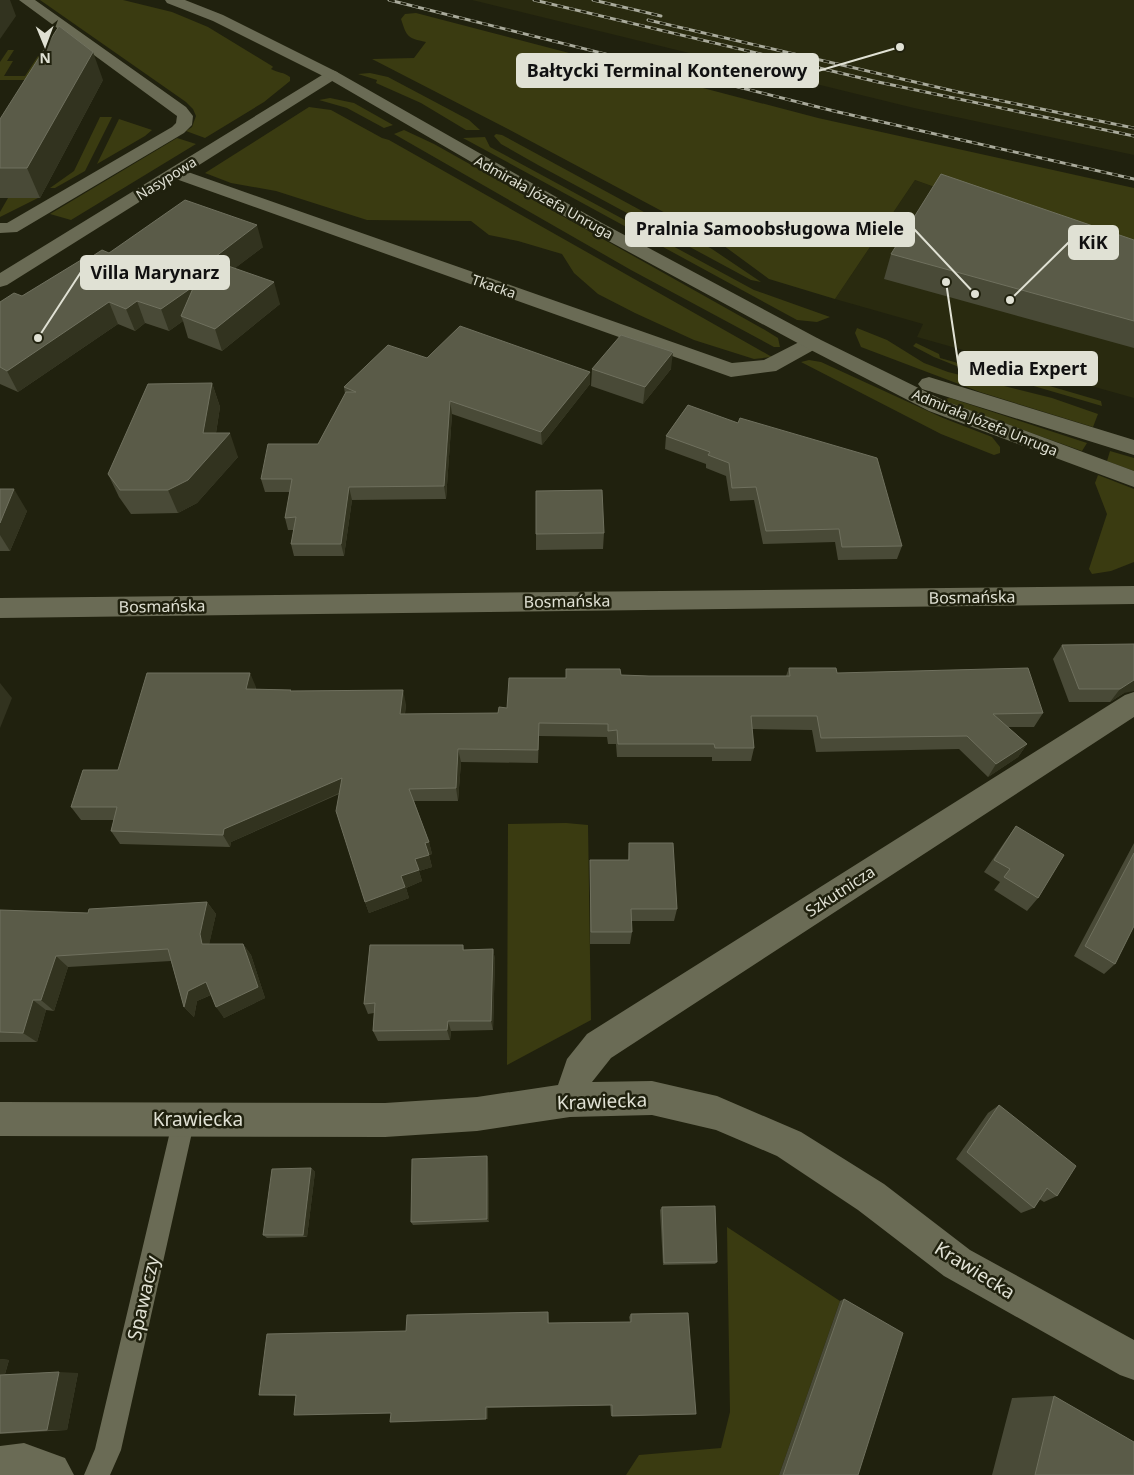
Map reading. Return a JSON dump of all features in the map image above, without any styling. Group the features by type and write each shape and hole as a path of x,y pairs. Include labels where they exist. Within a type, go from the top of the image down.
{"street":[{"path":"0,228 11,228 184,125 185,116 180,110 26,0"},
{"name":"Admirała Józefa Unruga","path":"172,0 218,18 332,75 596,227 812,343 937,406 1134,479"},
{"name":"Nasypowa","path":"0,281 332,75"},
{"name":"Tkacka","path":"175,173 730,370 769,366 812,343"},
{"name":"Admirała Józefa Unruga","path":"812,343 998,406 1134,448"},
{"path":"1103,595 1134,582"},
{"name":"Bosmańska","path":"0,608 1134,595"},
{"name":"Szkutnicza","path":"570,1100 578,1071 599,1046 1134,703"},
{"name":"Krawiecka","path":"0,1119 385,1120 477,1114 570,1100 652,1098 717,1113 789,1144 871,1197 957,1263 1134,1361"},
{"path":"0,1466 24,1463 51,1472 53,1475"}],"lane":[{"name":"Spawaczy","path":"97,1475 108,1450 184,1119"}],"shaded area":[{"path":"40,0 123,0 172,12 208,27 272,66 271,69 288,75 290,81 264,102 205,138 186,131 192,127 196,116 193,109 186,102"},
{"path":"472,0 1134,0 1134,155 914,108"},
{"path":"416,13 818,118 1134,188 1134,258 915,180 835,299 769,279 716,240 372,59 414,58 426,42 411,38 405,30 401,19 405,14"},
{"path":"8,50 14,50 7,61 13,61 4,76 25,76 38,56 50,56 35,80 0,80 0,62"},
{"path":"370,73 388,77 469,120 480,130 466,130 421,103 376,83 377,80 358,74"},
{"path":"330,98 354,103 393,125 384,128 347,108 319,100"},
{"path":"309,107 331,110 389,140 772,357 754,359 694,340 598,294 574,273 562,254 489,235 471,221 367,220 276,191 231,183 205,173"},
{"path":"100,117 112,117 85,171 55,188 50,188 74,171"},
{"path":"119,119 152,130 97,164"},
{"path":"404,130 434,144 765,330 778,338 780,347 774,347 631,270 394,134"},
{"path":"496,134 502,135 712,249 761,282 751,280 538,165 501,144 494,136"},
{"path":"485,137 490,147 754,290 830,317 817,322 797,320 463,138"},
{"path":"177,138 196,144 71,220 50,214"},
{"path":"915,180 1134,258 1134,398 917,337 923,324 835,299"},
{"path":"8,198 38,198 0,217 0,212"},
{"path":"857,328 887,340 924,363 948,372 1052,398 1098,414 1093,427 980,392 861,347 855,333"},
{"path":"916,343 939,354 940,358 958,363 963,361 1101,401 1102,406 1020,382 964,369 913,346"},
{"path":"809,360 821,362 943,418 992,437 1000,447 1000,453 994,455 941,434 801,362"},
{"path":"950,398 1087,443 1082,451 945,402 945,399"},
{"path":"1110,451 1134,458 1134,471 1107,461"},
{"path":"1098,475 1134,489 1134,562 1111,571 1092,574 1089,569 1107,514 1095,483"},
{"path":"566,823 588,825 591,1020 507,1065 508,824"},
{"path":"727,1227 840,1301 779,1475 626,1475 639,1455 721,1448 730,1412"}],"building":[{"path":"59,26 93,52 27,168 0,168 0,119"},
{"path":"941,174 1134,240 1134,321 891,254"},
{"path":"185,200 257,225 211,260 274,282 215,329 181,316 194,286 161,309 137,301 126,309 109,302 7,371 0,367 0,302 14,293 22,296 81,260 85,261 102,250 109,253"},
{"path":"460,326 590,372 541,432 450,401 444,486 349,487 341,544 291,544 296,517 285,518 292,479 261,479 268,444 318,444 346,392 356,392 344,387 388,345 427,358"},
{"path":"621,335 673,352 645,387 592,369"},
{"path":"212,383 203,433 230,433 188,480 168,490 120,490 108,474 148,384"},
{"path":"688,405 738,423 740,418 877,458 902,546 842,547 839,529 766,531 756,487 732,488 729,463 708,455 710,452 666,436"},
{"path":"0,489 14,489 0,523"},
{"path":"602,490 604,533 536,534 536,491"},
{"path":"1134,644 1134,680 1120,689 1079,689 1062,645"},
{"path":"789,668 836,668 837,673 1028,668 1043,713 993,714 1027,744 996,764 967,736 821,738 817,716 751,716 754,748 715,748 714,744 618,744 617,730 608,731 608,724 539,723 538,750 458,749 456,788 409,789 429,842 425,843 429,855 415,859 419,870 401,876 405,887 365,902 336,811 342,778 224,829 223,835 111,831 117,807 71,807 83,770 118,770 147,673 250,673 246,689 290,691 403,690 400,714 498,713 499,707 507,708 509,678 566,678 566,669 620,669 621,675 649,676 790,676"},
{"path":"1016,826 1064,855 1038,898 1004,877 1010,869 994,860"},
{"path":"629,843 673,843 677,909 631,909 632,932 591,932 590,860 629,860"},
{"path":"1134,853 1134,926 1115,964 1085,946"},
{"path":"207,902 200,934 202,944 243,944 258,987 216,1007 206,982 188,991 184,1007 168,949 56,956 41,1000 33,1000 23,1033 0,1032 0,910 88,913 89,909"},
{"path":"370,945 463,945 463,950 493,949 491,1021 448,1021 447,1030 373,1031 375,1003 364,1004"},
{"path":"999,1105 1076,1166 1057,1196 1047,1188 1034,1208 967,1152"},
{"path":"487,1156 487,1219 411,1222 412,1159"},
{"path":"311,1168 303,1235 263,1235 272,1169"},
{"path":"715,1206 717,1262 664,1263 662,1207"},
{"path":"844,1299 903,1333 858,1475 783,1475"},
{"path":"548,1312 548,1323 631,1322 631,1314 688,1313 696,1414 612,1416 612,1405 486,1407 486,1419 390,1422 391,1413 294,1415 296,1395 259,1395 267,1334 406,1331 407,1315"},
{"path":"59,1372 47,1430 0,1433 0,1375"},
{"path":"1054,1396 1134,1442 1134,1475 1035,1475"}],"railway":[{"path":"389,0 838,112 1134,179"},
{"path":"534,0 878,82 1134,136"},
{"path":"593,0 661,16"},
{"path":"648,20 958,92 1134,128"}],"place":[{"name":"Bałtycki Terminal Kontenerowy","path":"900,47"},
{"name":"Media Expert","path":"946,282"},
{"name":"Pralnia Samoobsługowa Miele","path":"975,294"},
{"name":"KiK","path":"1010,300"},
{"name":"Villa Marynarz","path":"38,338"}]}
